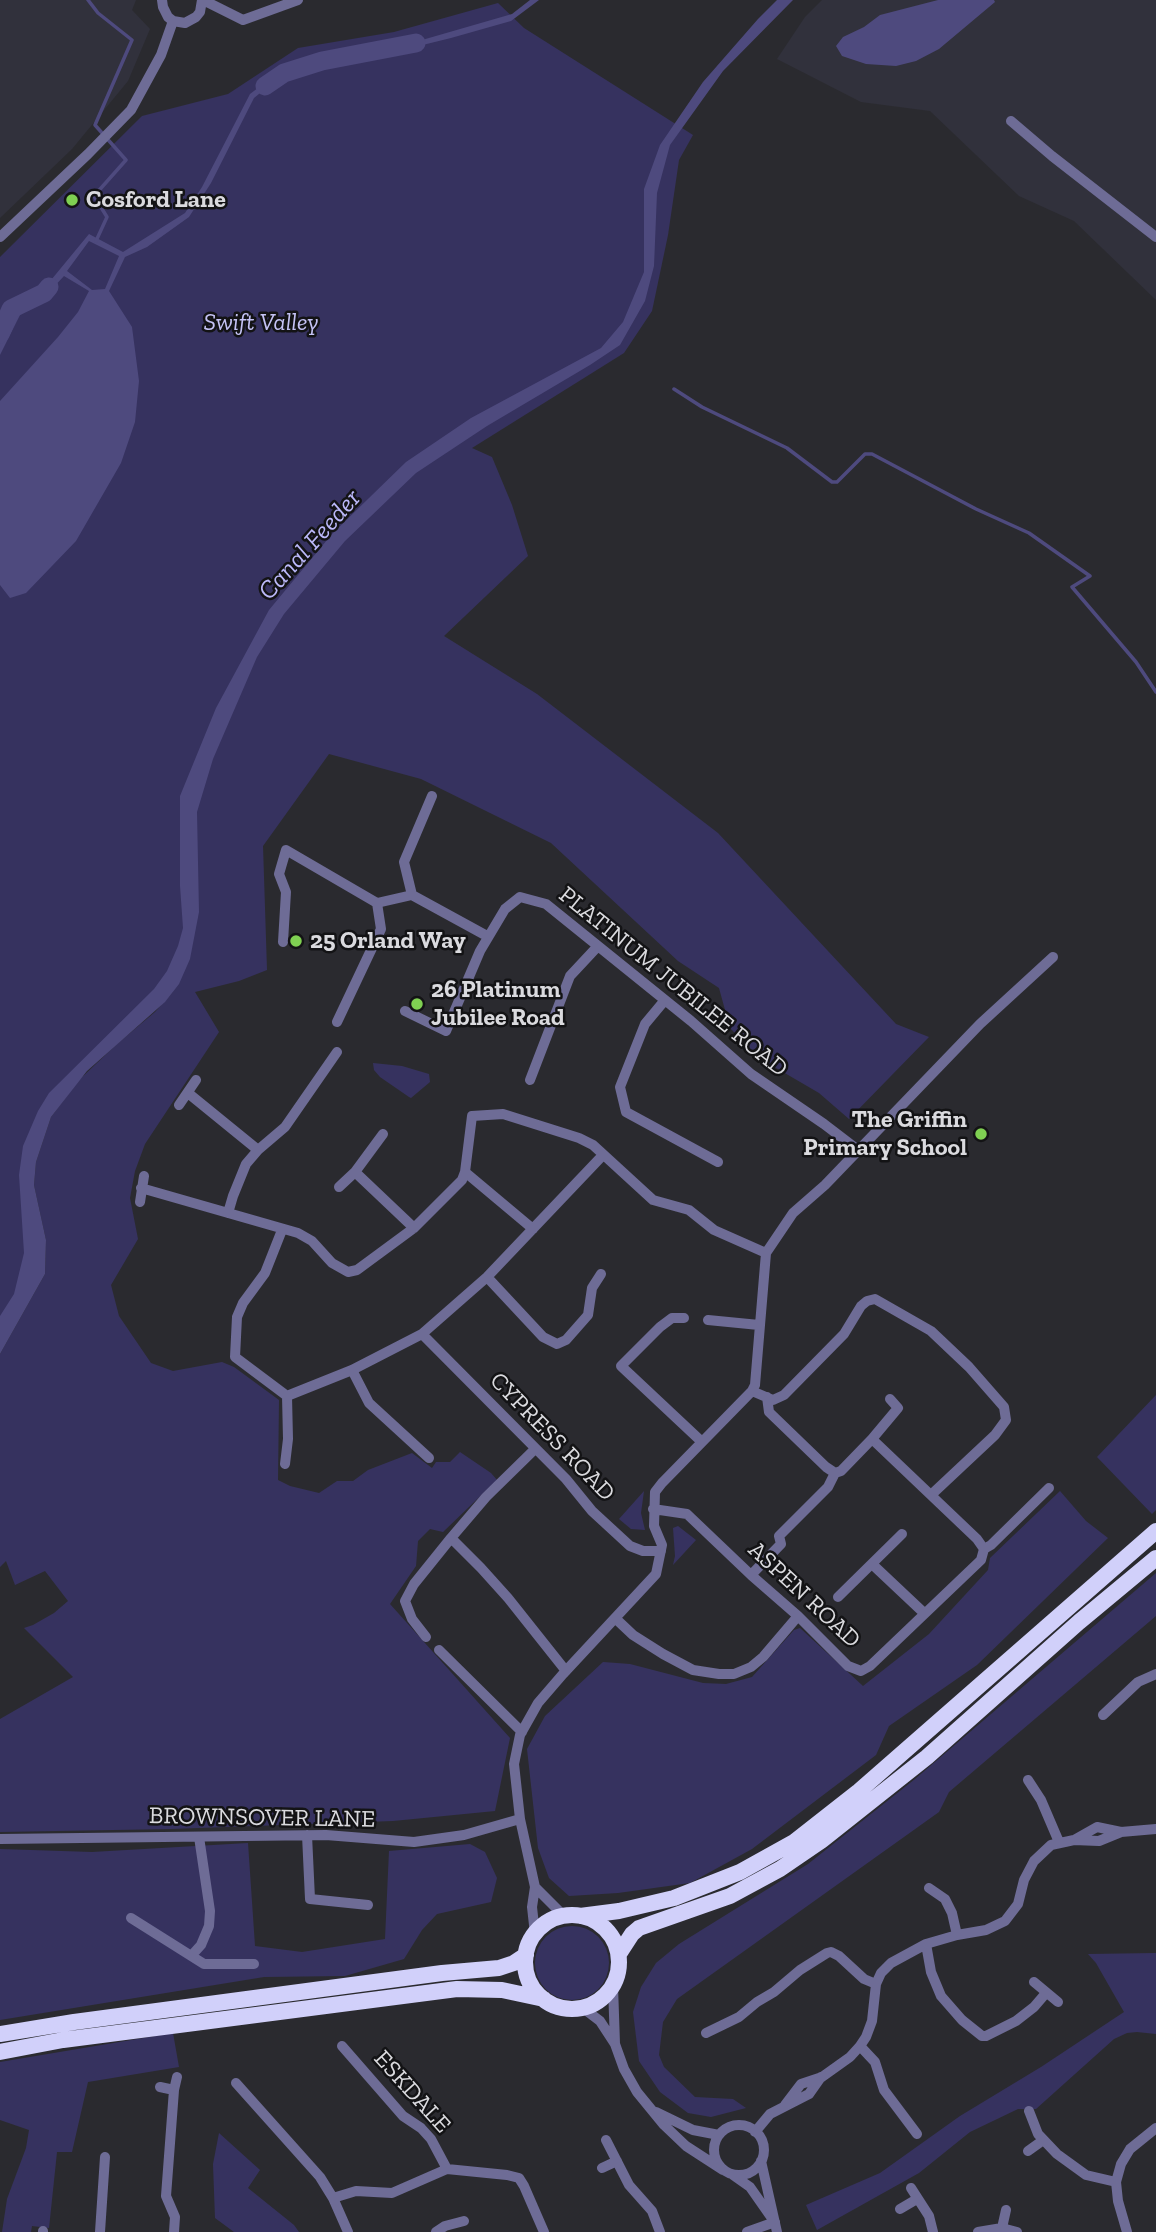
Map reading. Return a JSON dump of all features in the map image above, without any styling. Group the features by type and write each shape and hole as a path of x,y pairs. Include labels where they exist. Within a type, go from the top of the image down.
{"highway":[{"path":"572,1916 594,1921 605,1929 614,1940 619,1954 617,1976 605,1996 595,2004 569,2009 555,2006 544,1999 528,1979 526,1955 535,1934 543,1926 572,1916 619,1911 674,1898 740,1872 794,1842 859,1791 1156,1531"},
{"path":"619,1954 639,1928 730,1896 780,1869 821,1841 927,1757 1079,1622 1156,1558"},
{"path":"0,2034 101,2018 499,1968 526,1955"},
{"path":"0,2052 63,2040 457,1989 502,1990 544,1999"}],"street":[{"path":"162,0 164,12 173,20 185,23 196,17 202,0 243,20 298,0"},
{"path":"0,237 131,110 161,55 173,20"},
{"path":"1011,121 1156,237"},
{"path":"412,895 404,862 432,796"},
{"path":"283,942 286,892 279,874 286,850 377,903 412,895 487,936"},
{"name":"PLATINUM JUBILEE ROAD","path":"405,1011 446,1031 487,936 505,909 520,897 546,904 751,1074 858,1150"},
{"path":"337,1022 381,929 377,903"},
{"path":"530,1080 570,976 598,946"},
{"path":"535,1934 532,1908 535,1887 520,1819 514,1764 522,1732 538,1703 656,1574 662,1545 654,1526 655,1492 752,1391 755,1385 766,1254 793,1213 825,1185 947,1056 1053,957"},
{"path":"665,1000 645,1024 620,1087 626,1112 718,1162"},
{"path":"228,1213 246,1164 285,1127 337,1052"},
{"path":"179,1105 196,1080"},
{"path":"188,1093 258,1150"},
{"path":"141,1188 298,1233 312,1241 332,1262 348,1272 357,1270 414,1228 462,1180 472,1116 503,1114 579,1138 593,1146 653,1200 689,1210 714,1230 766,1254"},
{"path":"340,1187 383,1135"},
{"path":"287,1396 352,1370 422,1334 486,1277 603,1156"},
{"path":"355,1172 414,1228"},
{"path":"465,1172 533,1229"},
{"path":"140,1202 144,1176"},
{"path":"282,1230 265,1273 243,1303 237,1317 235,1357 287,1396"},
{"path":"486,1277 543,1337 557,1344 566,1340 588,1315 592,1288 601,1274"},
{"path":"752,1391 773,1400 784,1395 844,1334 867,1301 875,1299 931,1331 969,1367 1004,1407 1006,1420 995,1435 932,1495"},
{"path":"684,1318 672,1318 660,1327 621,1366 702,1443"},
{"path":"708,1320 759,1325"},
{"name":"CYPRESS ROAD","path":"422,1334 566,1479 592,1511 630,1546 643,1551 661,1550"},
{"path":"352,1370 369,1403 429,1458"},
{"path":"285,1464 288,1438 287,1396"},
{"path":"767,1397 769,1412 835,1473"},
{"path":"751,1575 781,1545 779,1536 828,1487 835,1473 841,1471 898,1408 890,1399"},
{"path":"872,1439 977,1539 984,1549"},
{"path":"426,1637 412,1619 405,1601 414,1584 486,1497 535,1448"},
{"name":"ASPEN ROAD","path":"653,1509 687,1514 848,1665 861,1671 870,1666 981,1560 984,1549 1049,1488"},
{"path":"838,1597 902,1534"},
{"path":"451,1538 508,1598 566,1671"},
{"path":"872,1564 924,1613"},
{"path":"615,1618 633,1635 693,1670 734,1674 751,1667 763,1657 798,1616"},
{"path":"439,1650 522,1732"},
{"path":"1104,1715 1138,1682 1156,1674"},
{"path":"1028,1780 1041,1800 1059,1842"},
{"name":"BROWNSOVER LANE","path":"0,1839 307,1835 414,1842 464,1835 520,1819"},
{"path":"755,2132 770,2114 809,2094 822,2077 850,2057 860,2046 872,2021 876,1984 881,1973 891,1963 926,1944 986,1930 1005,1921 1018,1904 1024,1880 1034,1861 1041,1853 1059,1842 1074,1840 1097,1827 1121,1832 1156,1829"},
{"path":"307,1835 310,1899 368,1905"},
{"path":"192,1955 201,1945 209,1926 210,1911 199,1836"},
{"path":"535,1887 572,1916"},
{"path":"929,1888 945,1899 952,1913 957,1935"},
{"path":"131,1918 204,1964 254,1964"},
{"path":"926,1944 930,1972 941,1996 962,2020 982,2036 1016,2021 1046,1993"},
{"path":"706,2033 739,2017 800,1970 827,1953 839,1956 864,1979 876,1984"},
{"path":"1034,1982 1058,2002"},
{"path":"613,1986 615,2044"},
{"path":"583,2008 600,2021 615,2044 624,2069 637,2092 664,2125 687,2146 750,2187 776,2227"},
{"name":"ESKDALE","path":"342,2046 403,2116 426,2134 447,2169"},
{"path":"860,2046 875,2062 884,2090 917,2134"},
{"path":"174,2232 174,2217 166,2196 177,2077"},
{"path":"236,2082 320,2177 348,2232"},
{"path":"160,2087 174,2090"},
{"path":"654,2112 693,2130 719,2135"},
{"path":"1029,2112 1042,2141 1086,2175 1116,2182"},
{"path":"761,2161 754,2170 744,2175 728,2172 717,2163 714,2154 719,2135 730,2127 743,2126 755,2132 762,2142 761,2161 776,2227"},
{"path":"1127,2232 1118,2201 1116,2182 1121,2164 1130,2149 1156,2128"},
{"path":"606,2140 629,2185 652,2211 660,2232"},
{"path":"1028,2151 1042,2141"},
{"path":"100,2232 105,2157"},
{"path":"602,2168 617,2161"},
{"path":"333,2199 356,2191 392,2193 447,2169 507,2175 519,2178 544,2232"},
{"path":"900,2209 914,2193 929,2216 933,2232"},
{"path":"1002,2228 1006,2210"},
{"path":"436,2232 445,2226 464,2221"},
{"path":"747,2232 776,2227"},
{"path":"978,2232 1002,2228 1017,2232"}],"shaded area":[{"path":"0,0 136,0 132,10 150,29 128,81 72,149 0,218"},
{"path":"530,0 539,0 511,21 451,38 370,58 341,62 312,61 293,66 254,98 211,183 189,217 147,247 125,257 109,291 132,327 139,381 135,422 121,463 76,541 26,593 10,598 0,585 0,401 58,337 78,312 89,291 64,276 50,291 21,313 0,355 0,342 12,311 42,291 89,234 123,252 185,213 202,187 250,94 292,62 309,58 341,60 377,53 512,14","holes":["89,241 119,256 105,289 92,290 67,271"]},
{"path":"777,0 793,0 723,71 670,145 657,193 654,266 645,301 620,345 416,473 345,541 284,614 257,657 213,759 197,812 199,912 190,959 179,984 165,1002 87,1071 51,1117 36,1162 34,1185 46,1240 45,1274 0,1354 0,1316 14,1294 24,1253 19,1175 23,1146 49,1093 154,989 167,971 183,928 180,796 216,708 269,610 332,534 406,462 471,418 601,348 623,322 644,272 644,189 660,145 703,82"},
{"path":"822,0 1156,0 1156,300 1074,221 1019,196 930,111 861,102 777,59 805,17"},
{"path":"938,0 995,2 939,49 916,61 896,66 866,64 842,56 836,46 843,37 864,27 880,15"}],"green space":[{"name":"Swift Valley","path":"498,3 524,28 693,135 679,160 668,235 652,311 624,353 472,448 492,457 512,505 528,556 444,636 537,694 718,833 896,1024 929,1037 849,1119 819,1093 759,1058 730,1028 719,988 678,961 551,843 421,779 329,754 263,846 267,970 239,981 195,992 219,1032 145,1144 135,1171 130,1198 138,1239 111,1285 119,1316 151,1363 173,1371 222,1362 234,1367 279,1400 278,1480 319,1493 337,1481 353,1481 368,1470 412,1453 432,1468 436,1462 450,1462 460,1452 497,1480 443,1532 430,1529 418,1541 416,1566 390,1604 510,1738 495,1811 393,1821 0,1832 0,1719 73,1677 24,1628 54,1613 68,1601 45,1571 15,1585 6,1561 0,1567 0,1354 45,1274 46,1240 34,1185 36,1162 51,1117 79,1080 155,1012 173,992 58,1096 31,1150 35,1253 0,1335 0,257 142,116 228,94 298,48 394,32"},
{"path":"373,1063 402,1066 429,1074 430,1082 411,1098 380,1077 374,1070"},
{"path":"1156,1395 1156,1510 1152,1514 1097,1457"},
{"path":"644,1491 641,1513 645,1530 631,1529 619,1519"},
{"path":"1060,1491 1086,1521 1108,1538 977,1665 889,1726 876,1755 752,1849 690,1883 618,1893 569,1896 549,1878 538,1848 527,1749 545,1716 603,1662 630,1664 703,1683 726,1684 752,1677 794,1630 800,1628 863,1686 929,1634 988,1570 990,1558"},
{"path":"678,1526 696,1540 673,1565 673,1528"},
{"path":"1156,1573 1156,1616 949,1792 939,1812 677,1999 663,2022 659,2055 664,2067 695,2097 733,2099 746,2108 711,2117 688,2113 660,2092 639,2061 633,2012 641,1987 656,1963 679,1944 808,1864 915,1779"},
{"path":"248,1843 255,1946 302,1952 385,1939 389,1851 470,1844 485,1852 497,1878 491,1902 437,1914 422,1930 404,1959 345,1976 264,1977 0,2020 0,1849 92,1852"},
{"path":"572,1926 586,1929 598,1937 606,1949 609,1963 606,1977 598,1989 586,1997 572,2000 558,1997 546,1989 538,1977 535,1963 538,1949 546,1937 558,1929"},
{"path":"1156,1953 1156,2034 1127,2033 1114,2039 1036,2109 1018,2109 970,2132 919,2173 817,2230 806,2205 880,2173 960,2116 1124,2012 1088,1954"},
{"path":"173,2033 179,2067 88,2082 72,2152 57,2152 49,2228 32,2226 31,2232 2,2232 7,2199 26,2148 29,2130 0,2120 0,2062"},
{"path":"219,2133 260,2170 248,2188 299,2232 234,2232 215,2218 213,2164"}],"waterway":[{"path":"88,0 98,13 132,40 95,125 126,160 94,196 107,217 96,241"},
{"path":"265,86 284,73 322,61 416,43"},
{"path":"0,334 11,309 44,293 49,287"},
{"path":"674,389 702,407 787,448 832,482 837,482 865,454 872,454 976,509 1029,533 1090,576 1072,587 1136,662 1156,692"}],"place":[{"name":"Cosford Lane","path":"72,200"},
{"name":"25 Orland Way","path":"296,941"},
{"name":"26 Platinum Jubilee Road","path":"417,1004"},
{"name":"The Griffin Primary School","path":"981,1134"}],"water label":[{"name":"Canal Feeder","path":"310,545"}]}
